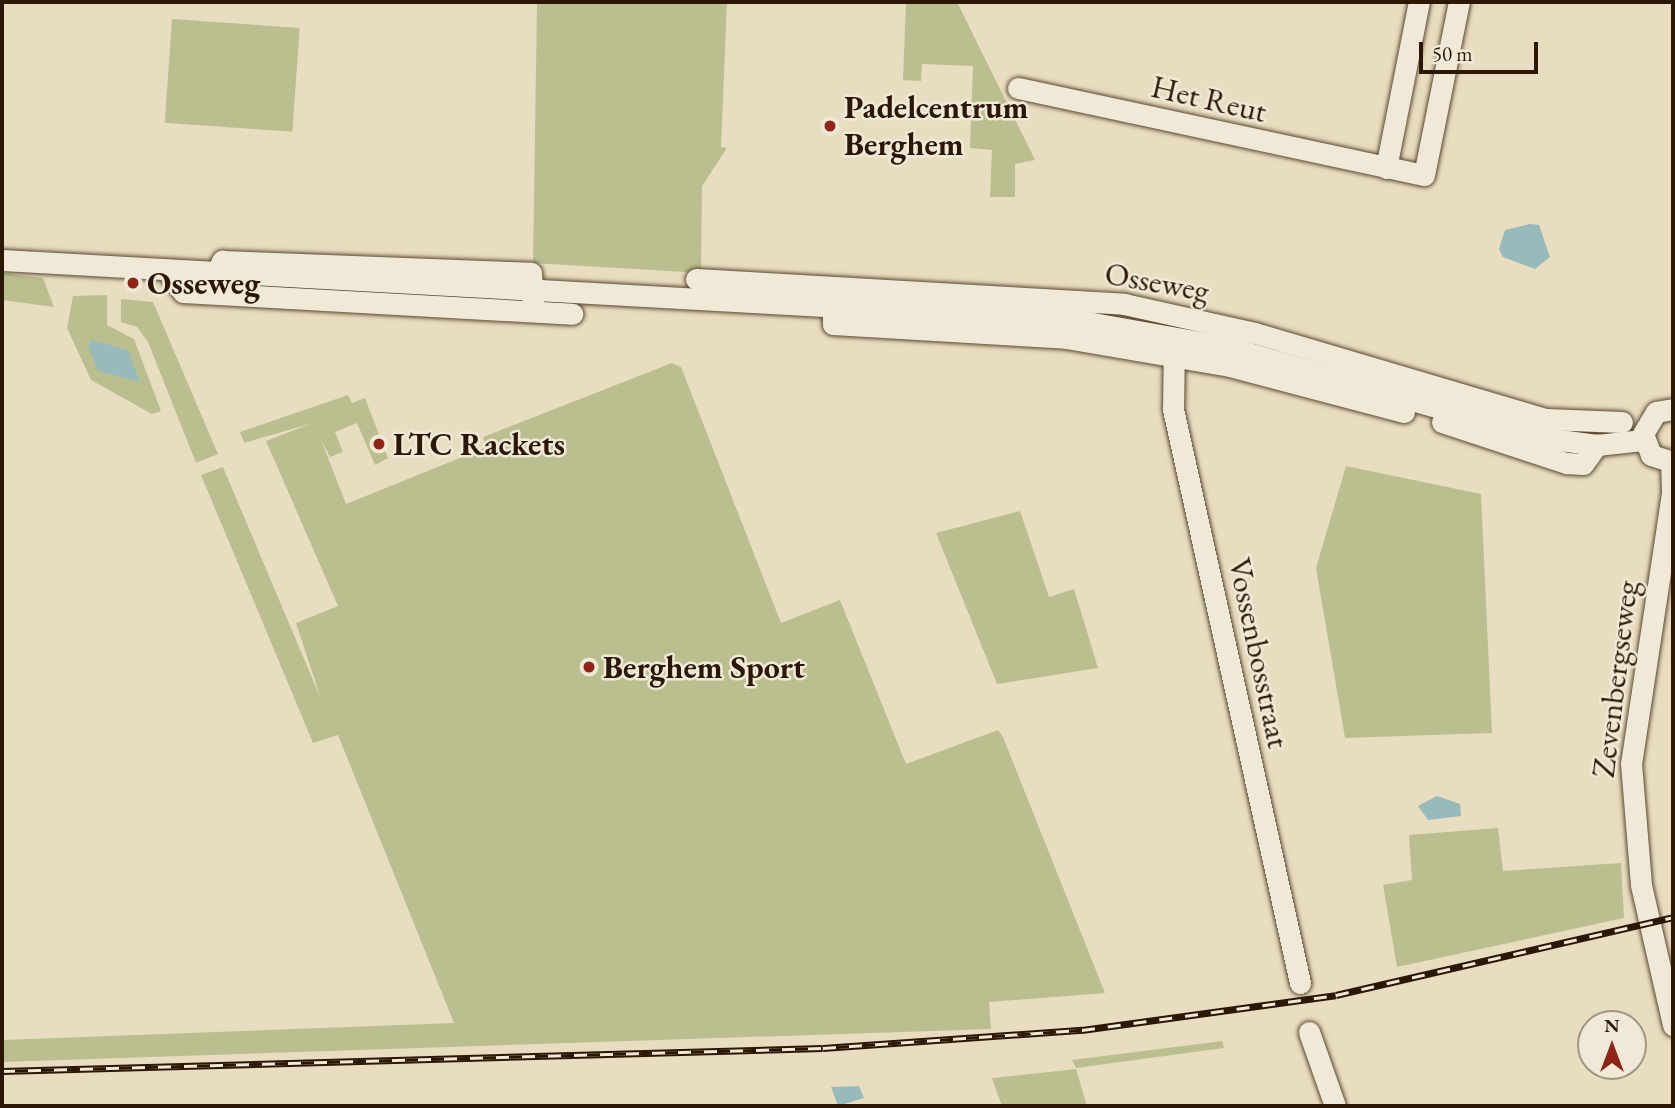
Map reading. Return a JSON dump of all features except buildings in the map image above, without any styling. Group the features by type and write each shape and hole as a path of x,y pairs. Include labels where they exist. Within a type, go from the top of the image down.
{"street":[{"path":"1386,168 1419,2"},
{"name":"Het Reut","path":"1018,88 1424,175 1459,2"},
{"name":"Osseweg","path":"2,260 215,276 405,277 533,300 572,314"},
{"name":"Osseweg","path":"170,274 183,292 533,300 719,290 1132,306 1255,333 1569,433 1597,445 1643,440"},
{"name":"Osseweg","path":"696,279 719,290 833,315 944,322 1066,338 1173,345 1569,433 1622,422"},
{"name":"Osseweg","path":"1173,345 1382,405 1566,463 1583,464 1597,445"},
{"name":"Vossenbosstraat","path":"1173,345 1173,410 1300,983"},
{"path":"1672,462 1651,455 1643,440 1649,418 1673,409"},
{"name":"Zevenbergseweg","path":"1672,462 1672,493 1631,763 1641,885 1673,1025"},
{"path":"1309,1032 1335,1106"}],"green space":[{"path":"537,2 727,2 721,147 727,148 702,186 701,273 533,263"},
{"path":"906,2 957,2 1035,160 1015,164 1015,197 990,197 992,150 970,148 973,66 922,64 921,81 903,80"},
{"path":"172,19 300,28 292,132 165,123"},
{"path":"2,273 43,278 54,307 2,300"},
{"path":"107,295 107,325 134,339 161,411 152,414 91,380 67,328 73,296"},
{"path":"121,299 153,302 218,454 196,463 148,342 137,327 121,322"},
{"name":"Berghem Sport","path":"672,363 681,367 781,623 840,600 906,764 998,730 1003,737 1105,993 989,1002 991,1029 2,1062 2,1040 454,1023 338,735 313,743 201,475 223,467 321,699 296,623 338,606 266,441 313,423 244,443 240,432 348,395 352,403 365,398 388,458 375,465 357,423 335,432 343,452 330,457 321,440 346,504 487,447 483,437"},
{"path":"1346,466 1481,494 1492,733 1345,738 1316,568"},
{"path":"1020,511 1049,597 1074,589 1098,668 997,684 936,533"},
{"path":"1498,828 1503,871 1621,863 1624,918 1397,967 1383,885 1412,880 1409,835"},
{"path":"1222,1041 1224,1048 1076,1068 1072,1060"},
{"path":"1076,1069 1087,1106 1002,1106 992,1078"}],"water":[{"path":"1530,224 1539,225 1550,257 1535,269 1503,257 1499,249 1505,230"},
{"path":"92,340 128,350 140,382 98,371 88,346"},
{"path":"1437,796 1460,804 1461,816 1428,820 1418,806"},
{"path":"859,1086 864,1098 838,1106 831,1087"}],"railway":[{"path":"2,1071 823,1048 1082,1030 1336,995 1673,917"}],"place":[{"name":"Padelcentrum Berghem","path":"830,126"},
{"name":"Osseweg","path":"133,283"},
{"name":"LTC Rackets","path":"379,444"},
{"name":"Berghem Sport","path":"589,667"}]}
